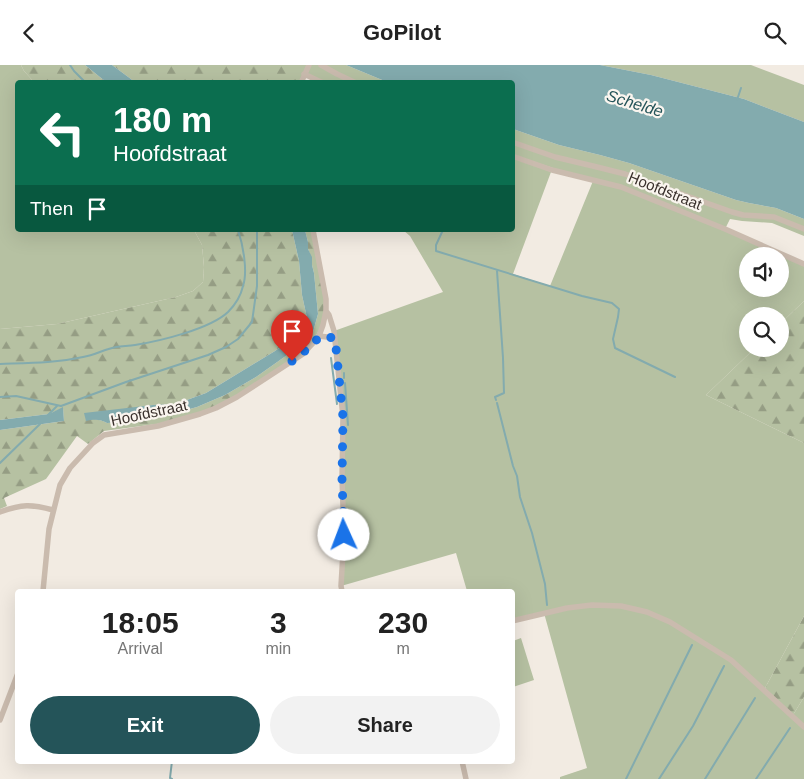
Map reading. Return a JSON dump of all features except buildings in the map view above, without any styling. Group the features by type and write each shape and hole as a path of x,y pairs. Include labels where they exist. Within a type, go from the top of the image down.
{"street":[{"path":"302,80 309,65"},
{"path":"321,65 350,80"},
{"path":"304,74 317,80"},
{"name":"Hoofdstraat","path":"515,143 555,157 625,174 732,212 743,215 774,217 804,229"},
{"name":"Hoofdstraat","path":"515,156 552,170 621,187 725,229 804,264"},
{"name":"Hoofdstraat","path":"43,589 49,529 60,485 70,468 93,443 104,435 158,426 216,408 237,397 303,354 320,336 326,311 326,299 313,232"},
{"name":"Hoofdstraat","path":"326,311 329,315 335,338 343,417 342,479 344,535 342,589"},
{"path":"320,336 335,338"},
{"path":"0,512 16,506 26,505 53,510"},
{"path":"515,620 567,608 592,605 621,606 647,612 670,622 731,660 804,727"},
{"path":"0,720 15,681"},
{"path":"463,764 466,779"}],"green space":[{"path":"0,65 21,65 32,80 15,80 15,232 195,232 202,245 203,282 193,291 176,297 57,324 0,329"},
{"path":"21,65 85,65 104,80 32,80"},
{"path":"112,65 308,65 300,80 132,80"},
{"path":"310,65 346,65 382,80 318,80 304,74"},
{"path":"600,65 751,65 804,85 804,122 744,99 651,75"},
{"path":"515,130 559,145 629,163 736,200 776,208 804,219 804,236 772,223 730,219 725,229 766,247 739,247 739,297 789,297 789,257 804,264 804,301 789,315 789,307 739,307 739,357 746,357 706,395 804,443 804,616 765,688 793,715 804,697 804,779 560,779 560,777 587,768 544,613 515,620 515,589 466,589 456,553 341,586 343,417 334,331 443,292 410,236 405,232 515,232 515,157 551,172 513,274 550,286 593,181 515,156"},
{"path":"195,232 292,232 299,261 302,295 307,318 299,333 275,351 206,393 176,404 153,405 95,419 107,423 142,420 197,407 225,395 256,377 306,340 313,332 318,314 314,273 306,232 313,232 326,299 322,324 311,346 237,397 179,421 104,431 88,444 77,436 46,479 4,498 7,506 0,509 0,430 64,421 63,408 49,414 0,420 0,329 57,324 176,297 193,291 203,282 202,245"},
{"path":"804,301 804,443 706,395 746,357 789,357 789,315"},
{"path":"804,616 804,697 793,715 765,688"},
{"path":"521,638 534,680 515,686 515,640"}],"water":[{"path":"85,65 112,65 132,80 104,80"},
{"name":"Schelde","path":"346,65 600,65 651,75 744,99 804,122 804,219 776,208 736,200 629,163 559,145 515,130 515,80 382,80"},
{"path":"292,232 306,232 308,249 312,257 318,314 313,332 290,353 256,377 225,395 197,407 136,421 107,423 97,420 86,421 84,413 176,404 206,393 275,351 299,333 307,318 302,295 299,261"},
{"path":"63,407 64,421 0,430 0,420 49,414"}],"waterway":[{"path":"70,65 83,80"},
{"path":"737,100 741,88"},
{"path":"0,364 52,362 83,357 116,347 158,341 197,329 220,318 235,303 241,293 244,280 244,258 239,232"},
{"path":"0,397 16,396 61,406 226,347 238,339 252,322 257,286 257,232"},
{"path":"442,232 436,245 436,251 582,296 612,303 619,309 613,339 615,348 675,377"},
{"path":"496,400 495,397 504,393 497,271"},
{"path":"331,358 337,404"},
{"path":"344,373 344,378"},
{"path":"345,383 348,425"},
{"path":"497,403 517,476 520,497 532,533 545,584 547,605"},
{"path":"48,415 57,406"},
{"path":"0,463 40,424"},
{"path":"626,779 692,645"},
{"path":"659,779 693,726 724,666"},
{"path":"705,779 755,698"},
{"path":"756,779 790,728"},
{"path":"172,764 170,778 172,779"}],"route":[{"path":"292,361 303,354 320,336 335,338 343,417 342,479 344,535"}]}
